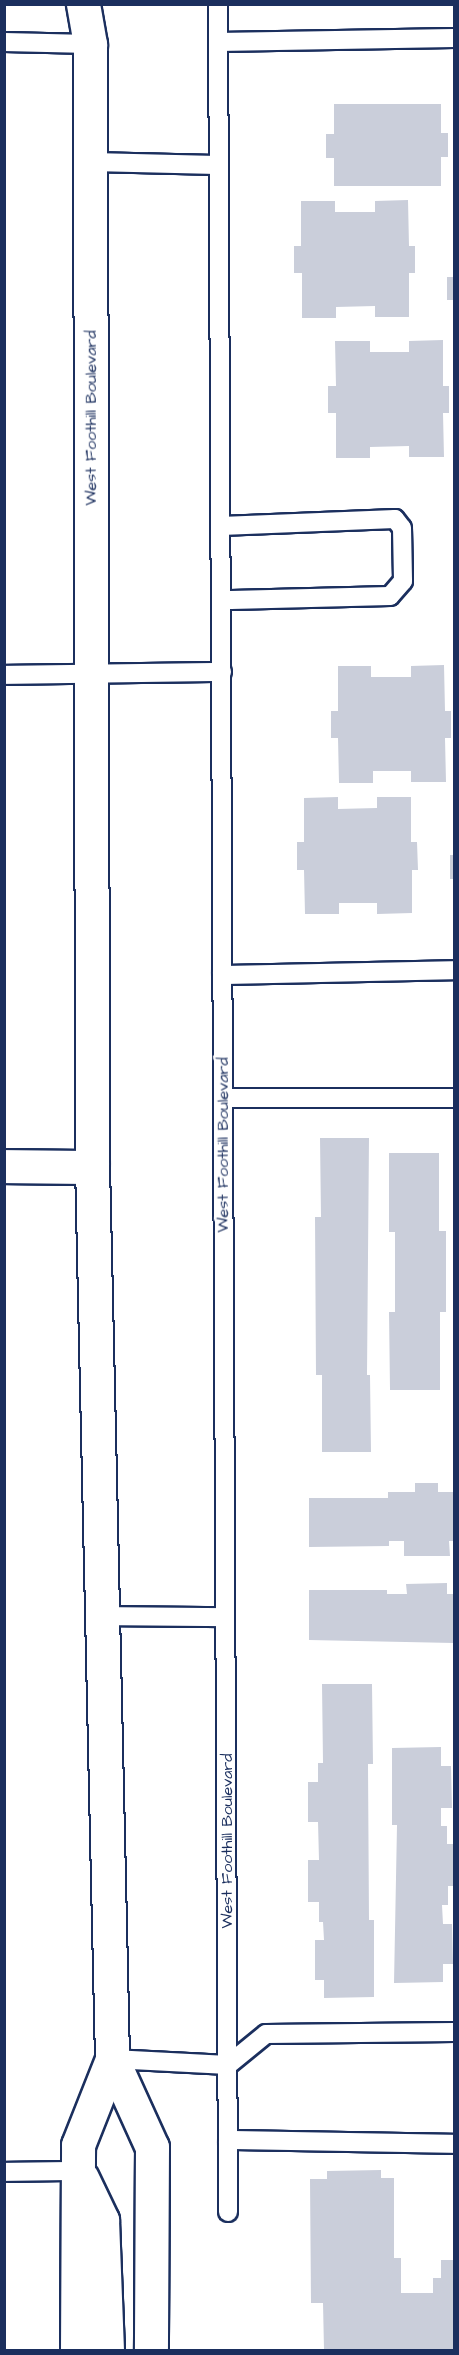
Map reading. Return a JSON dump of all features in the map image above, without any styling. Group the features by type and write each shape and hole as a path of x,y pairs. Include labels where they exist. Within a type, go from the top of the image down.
{"main road":[{"name":"West Foothill Boulevard","path":"77,2350 78,2145 112,2059 92,1167 90,44 83,4"},
{"name":"West Foothill Boulevard","path":"90,44 102,4"},
{"path":"4,1166 92,1167"},
{"name":"West Foothill Boulevard","path":"112,2059 152,2147 151,2350"},
{"path":"78,2171 102,2220 107,2350"}],"lane":[{"name":"West Foothill Boulevard","path":"218,4 228,2212"},
{"path":"218,42 454,38"},
{"path":"4,42 90,44"},
{"path":"90,162 218,165"},
{"path":"221,526 395,519 402,528 403,581 390,596 221,600"},
{"path":"4,675 222,672"},
{"path":"222,975 454,970"},
{"path":"223,1098 454,1098"},
{"path":"102,1616 225,1617"},
{"path":"112,2059 228,2065 266,2034 454,2032"},
{"path":"228,2140 454,2144"},
{"path":"4,2172 78,2171"}],"building":[{"path":"334,104 441,104 441,133 448,133 448,157 441,157 441,186 334,186 334,158 326,158 326,134 334,134"},
{"path":"408,200 409,246 415,246 415,273 409,273 409,317 375,317 375,306 336,307 336,318 302,318 302,273 294,273 294,246 301,246 301,201 335,201 335,212 375,212 375,201"},
{"path":"447,277 454,277 454,300 447,300"},
{"path":"443,340 443,386 449,386 449,413 443,413 444,457 409,457 409,446 370,447 370,458 336,458 336,413 328,413 328,386 336,386 335,341 370,341 370,352 409,352 409,341"},
{"path":"444,665 445,711 451,711 451,738 445,738 446,782 411,782 411,771 373,771 373,783 339,783 338,738 331,738 331,711 338,711 338,666 371,666 371,677 411,677 411,666"},
{"path":"338,797 338,809 377,808 377,797 411,797 411,842 417,842 418,870 412,870 412,913 377,914 377,903 339,903 339,914 305,914 304,870 297,870 297,842 304,842 304,798"},
{"path":"450,855 454,855 454,879 450,879"},
{"path":"320,1138 369,1138 367,1375 370,1375 371,1452 322,1452 322,1375 316,1375 315,1217 321,1217"},
{"path":"389,1153 439,1153 439,1231 446,1231 446,1312 440,1312 440,1390 390,1390 389,1312 395,1312 395,1232 389,1232"},
{"path":"415,1483 438,1483 438,1492 454,1492 454,1541 449,1541 450,1556 404,1556 404,1541 389,1541 389,1546 309,1547 309,1498 388,1498 388,1492 415,1492"},
{"path":"447,1583 447,1594 454,1594 454,1643 309,1640 309,1590 387,1590 387,1594 407,1594 406,1584"},
{"path":"322,1684 372,1684 373,1764 368,1764 369,1920 374,1920 374,1997 324,1998 324,1980 315,1980 315,1940 324,1940 323,1922 319,1922 319,1902 308,1902 308,1860 319,1860 318,1822 308,1822 308,1782 318,1782 318,1763 323,1763"},
{"path":"441,1747 441,1766 451,1766 452,1808 441,1808 441,1826 447,1826 447,1844 454,1844 454,1886 448,1886 448,1905 442,1905 443,1924 452,1924 453,1964 443,1964 443,1982 394,1983 397,1825 392,1825 392,1748"},
{"path":"381,2170 381,2178 394,2178 394,2258 401,2258 401,2293 433,2293 433,2278 441,2278 441,2260 454,2260 454,2349 324,2350 323,2303 311,2303 310,2179 327,2179 327,2171"}]}
